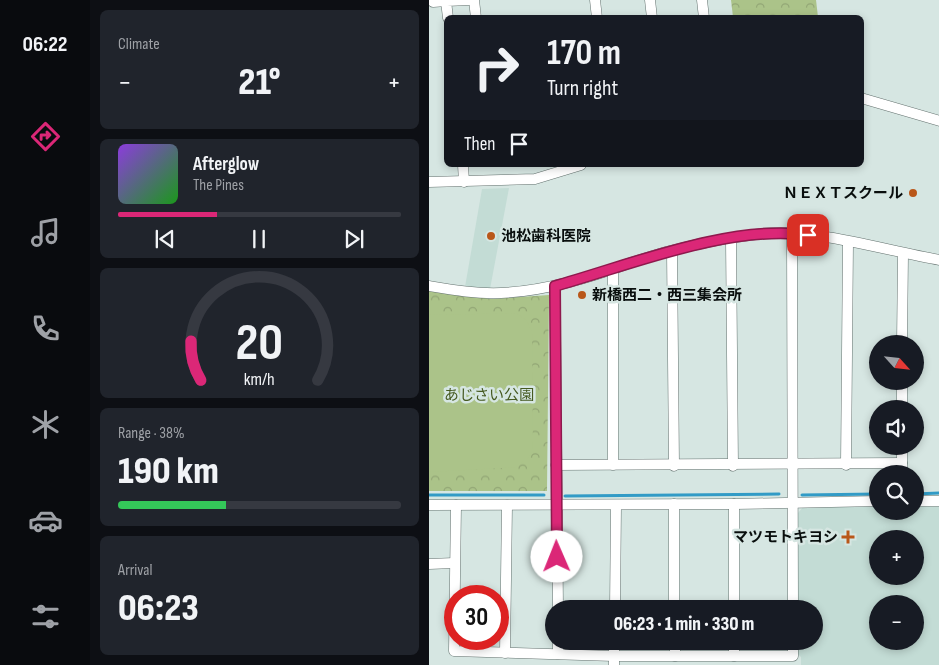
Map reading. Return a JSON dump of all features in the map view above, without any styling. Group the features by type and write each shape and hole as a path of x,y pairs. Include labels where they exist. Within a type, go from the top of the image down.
{"street":[{"path":"433,0 433,2 469,0"},
{"path":"474,0 476,15"},
{"path":"595,0 597,15"},
{"path":"651,0 652,15"},
{"path":"702,0 704,15"},
{"path":"446,1 448,15"},
{"path":"864,99 939,122"},
{"path":"463,167 464,182"},
{"path":"429,182 535,179 572,167"},
{"path":"429,286 477,293 503,293 555,286 672,251 760,233 792,233 939,260"},
{"path":"792,233 793,600"},
{"path":"731,239 733,466"},
{"path":"846,465 847,243"},
{"path":"672,251 674,466"},
{"path":"902,335 903,254"},
{"path":"613,270 613,465"},
{"path":"555,286 557,600"},
{"path":"556,465 733,466 792,464 869,466"},
{"path":"924,500 939,501"},
{"path":"429,505 734,504 793,501 869,501"},
{"path":"505,653 507,504"},
{"path":"615,600 616,504"},
{"path":"674,504 674,600"},
{"path":"734,504 734,600"},
{"path":"456,505 454,651 558,654 614,660 675,656 793,656 793,650"},
{"path":"429,564 454,563"},
{"path":"675,650 675,656"},
{"path":"734,650 734,656"}],"shaded area":[{"path":"509,188 490,289 465,287 482,189"},
{"path":"804,506 869,507 869,520 924,520 924,507 939,507 939,665 801,665 801,657 796,650 823,650 823,600 796,600 798,513"}],"green space":[{"path":"731,0 816,0 818,15 733,15"},
{"name":"あじさい公園","path":"429,290 491,299 549,295 547,491 429,491"},
{"name":"あじさい公園","path":"516,313 526,320 532,331 533,453 517,467 429,472 429,315"}],"waterway":[{"path":"924,494 940,493"},
{"path":"565,496 779,494"},
{"path":"802,495 869,494"},
{"path":"429,495 544,495"}],"place":[{"name":"ＮＥＸＴスクール","path":"913,193"},
{"name":"池松歯科医院","path":"491,236"},
{"name":"新橋西二・西三集会所","path":"582,295"},
{"name":"マツモトキヨシ","path":"848,537"}],"route":[{"path":"557,557 555,286 672,251 760,233 808,235"}]}
